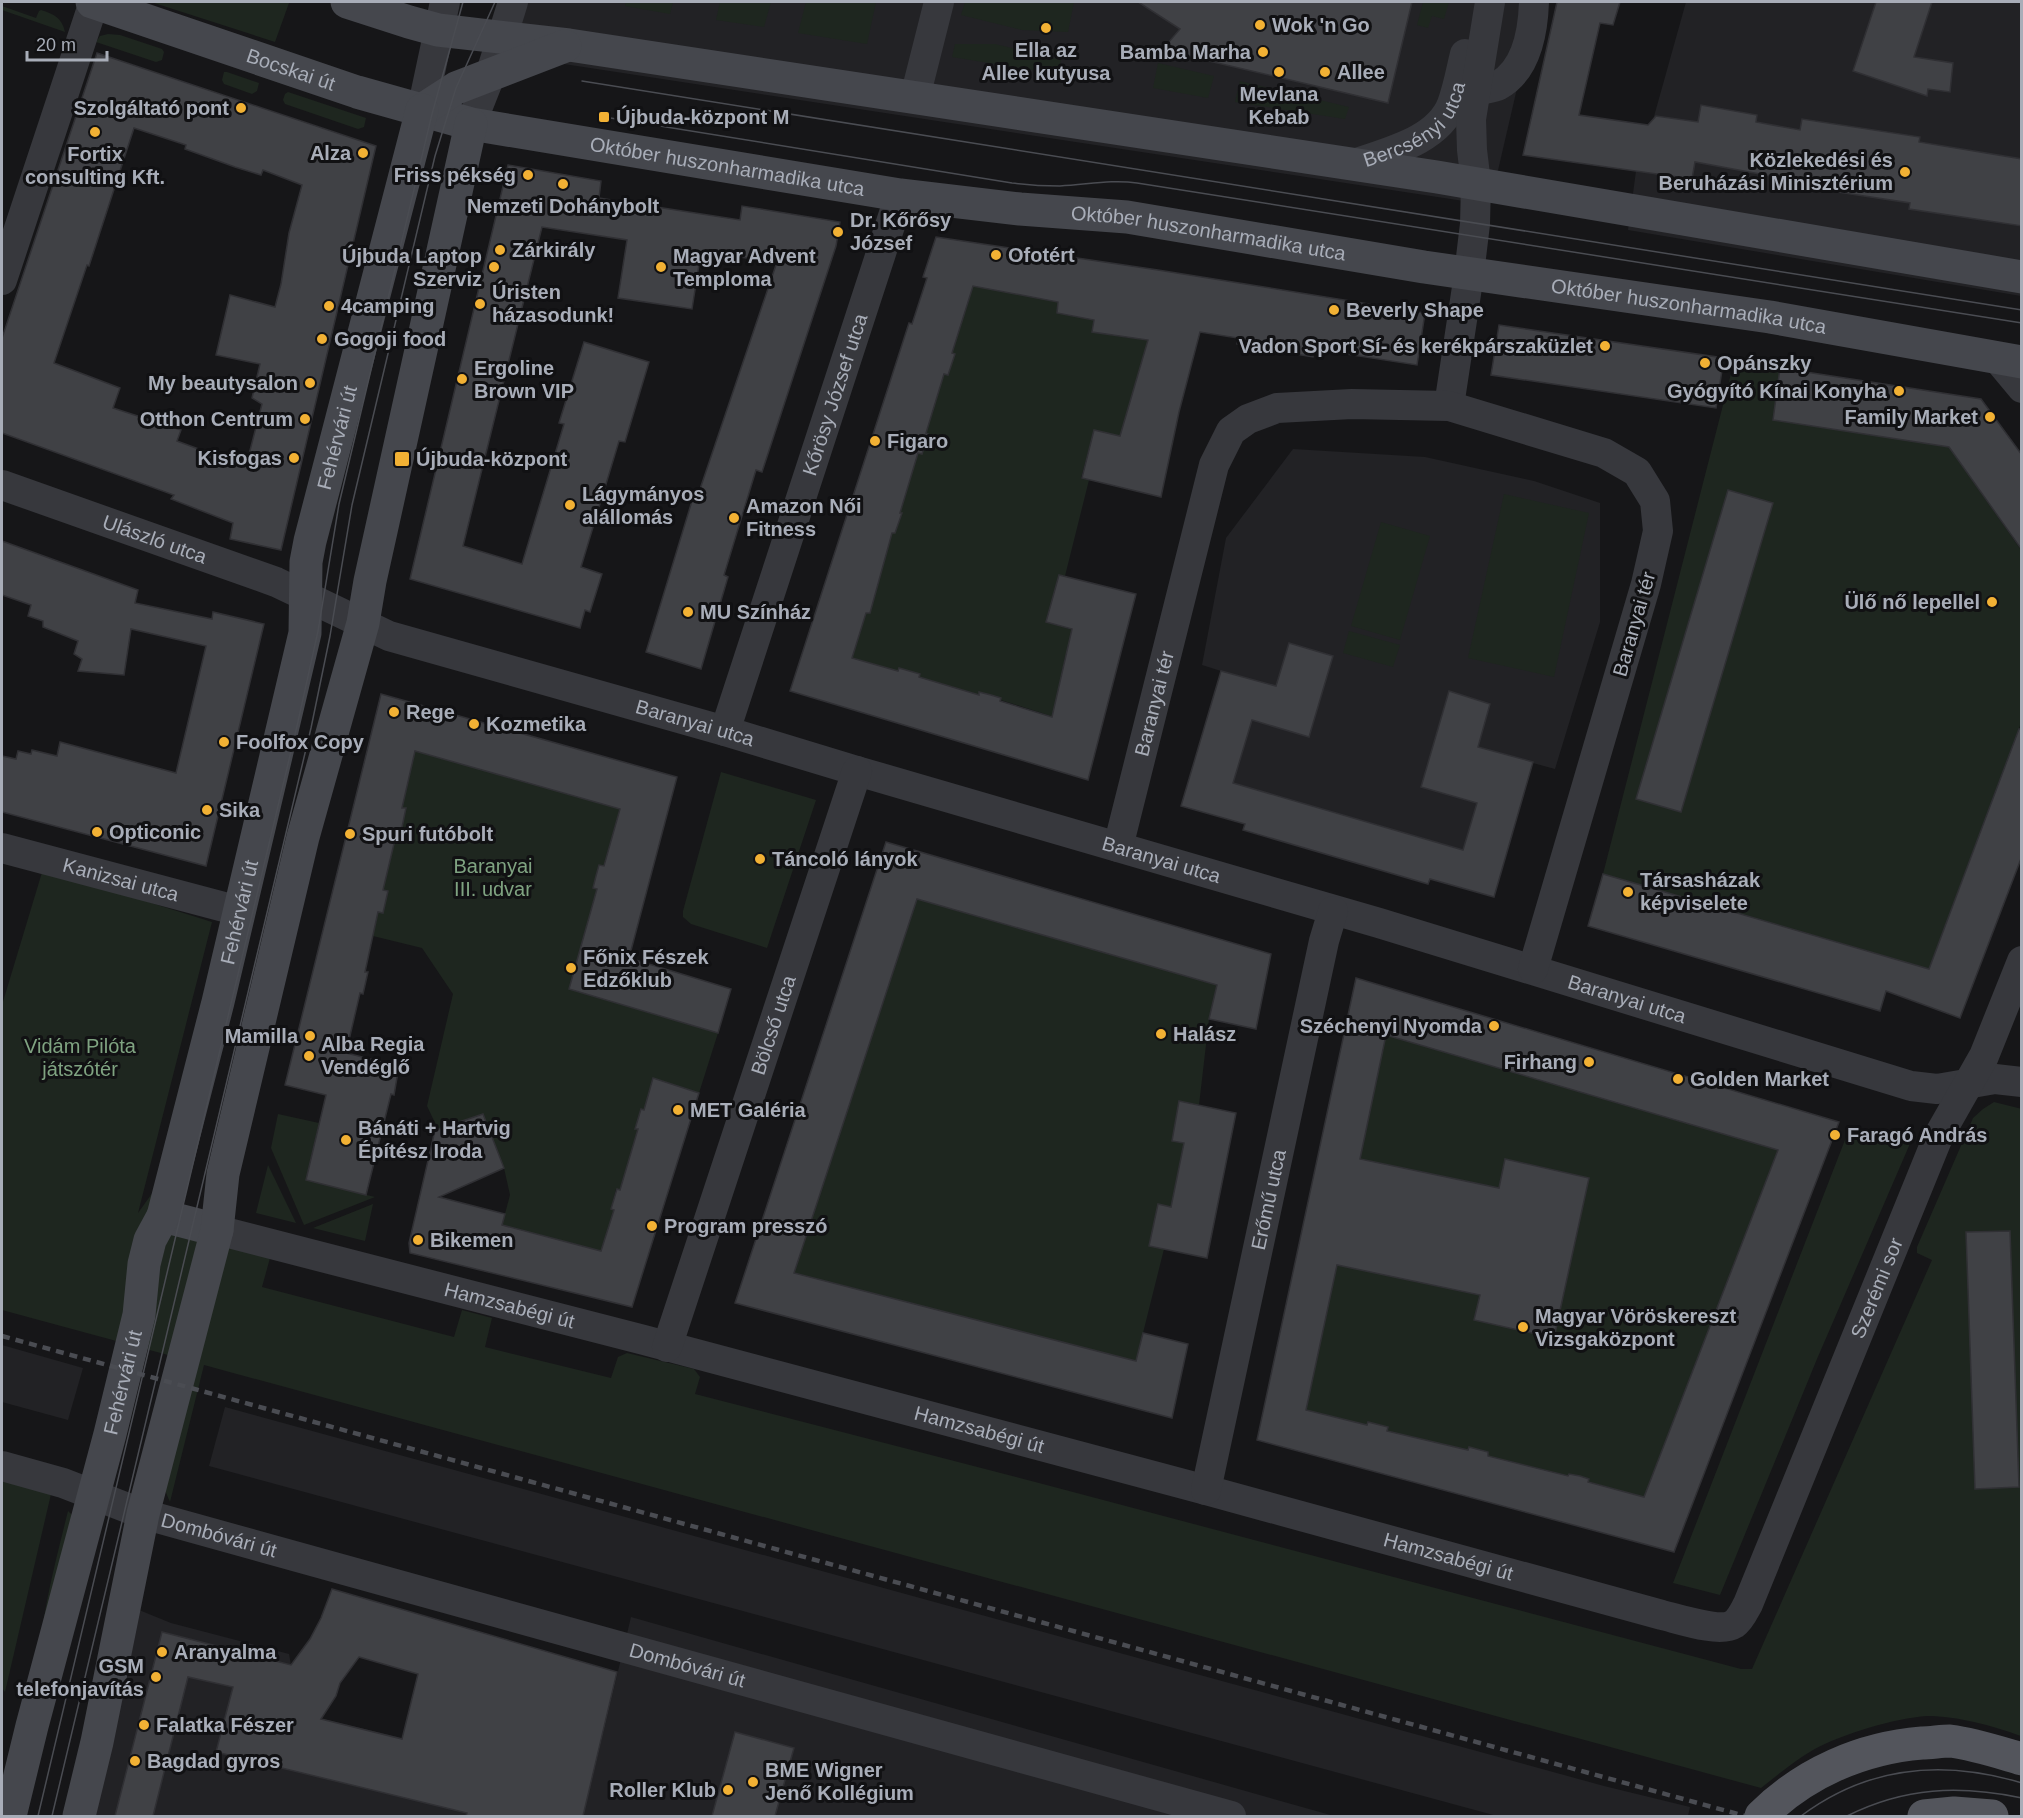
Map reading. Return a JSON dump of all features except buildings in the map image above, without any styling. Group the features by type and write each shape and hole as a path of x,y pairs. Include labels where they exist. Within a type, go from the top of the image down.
{"main road":[{"path":"1761,1816 1794,1788 1834,1765 1872,1752 1910,1744 1948,1741 1982,1747 2022,1759"},
{"path":"1924,1816 1954,1813 1992,1816"}],"street":[{"path":"2,280 93,2"},
{"name":"Bocskai út","path":"93,2 357,92 422,110"},
{"path":"347,2 408,22 442,16 502,37 569,45 1476,183 2022,277"},
{"path":"78,1816 97,1742 143,1514 217,1230 223,1174 303,837 363,623 370,581 471,124 490,75 513,2"},
{"path":"915,97 939,2"},
{"name":"Bercsényi utca","path":"1354,164 1410,143 1434,129 1443,119 1452,105 1479,2"},
{"name":"Bercsényi utca","path":"1469,274 1475,224 1476,183 1471,119 1490,2"},
{"name":"Bercsényi utca","path":"1476,91 1498,85 1516,71 1526,50 1534,2"},
{"name":"Fehérvári út","path":"10,1816 139,1315 150,1240 163,1216 239,911 305,633 306,562 310,541 422,110 442,16"},
{"path":"422,110 456,88 569,45"},
{"name":"Október huszonharmadika utca","path":"422,110 471,124 900,195 1020,209 1127,217 1469,274 1770,317 2009,360 2022,388"},
{"name":"Kőrösy József utca","path":"725,731 900,195"},
{"path":"1449,406 1469,274"},
{"name":"Baranyai tér","path":"1118,847 1214,465 1231,431 1248,418 1276,408 1352,404 1449,406 1604,453 1637,472 1655,501 1658,531 1646,584 1533,969"},
{"name":"Ulászló utca","path":"2,485 276,582 305,596"},
{"name":"Baranyai utca","path":"305,596 404,640 725,731 1334,910 1911,1086 1937,1089 1995,1078 2022,1082"},
{"name":"Bölcső utca","path":"668,1347 857,771"},
{"name":"Kanizsai utca","path":"2,848 239,911"},
{"name":"Erőmű utca","path":"1206,1490 1321,953 1334,910"},
{"name":"Szerémi sor","path":"1739,1619 1748,1604 1938,1137 1984,1056 2022,961"},
{"path":"163,1216 217,1230"},
{"name":"Hamzsabégi út","path":"217,1230 1206,1490 1662,1615 1721,1628 1732,1625 1739,1619"},
{"name":"Dombóvári út","path":"2,1466 63,1483 143,1514 1147,1805 1231,1816"}],"shaded area":[{"path":"503,2 1537,2 1490,205 491,53"},
{"path":"1686,2 2021,2 2021,296 1628,230 1636,171 1648,125 1653,120"},
{"path":"1293,449 1425,457 1534,481 1600,503 1600,622 1555,769 1533,763 1494,897 1430,879 1428,884 1243,830 1244,824 1181,806 1221,671 1202,665 1226,538"},
{"path":"2,1345 83,1368 68,1420 2,1402"},
{"path":"225,1407 1604,1786 1690,1807 1688,1816 1497,1816 209,1466"},
{"path":"139,1610 171,1623 289,1654 291,1665 315,1717 591,1784 631,1617 1334,1816 86,1816"}],"green space":[{"path":"151,2 286,2 289,3 275,42"},
{"path":"626,2 673,2 670,14 625,6"},
{"path":"720,2 771,2 764,27 716,20"},
{"path":"806,2 876,2 867,44 798,33"},
{"path":"965,2 1074,2 1068,32 1022,30 961,15"},
{"path":"1423,2 1449,2 1444,19 1432,16 1428,28 1417,25"},
{"path":"2,6 36,18 41,10 50,13 60,20 65,32 2,10"},
{"path":"120,35 162,49 164,52 162,60 156,62 96,42 100,36"},
{"path":"955,44 995,44 1061,60 1057,74 952,57"},
{"path":"1158,63 1214,76 1208,98 1153,88"},
{"path":"224,72 259,83 257,91 252,94 224,84 222,80"},
{"path":"1240,81 1349,107 1345,119 1235,102"},
{"path":"288,92 366,118 364,127 358,129 285,104 283,100"},
{"path":"973,286 1058,302 1057,313 1094,320 1092,332 1130,338 1162,329 1144,355 1120,436 1094,431 1081,478 1089,480 1065,576 1059,575 1046,622 1076,631 1065,657 1054,717 919,677 920,674 898,671 852,658 866,613 870,613 892,533 895,533 902,514 900,513 918,453 922,454 944,374 948,375 954,354 952,353"},
{"path":"1734,362 1780,368 1773,420 1949,447 2021,550 2021,723 1924,982 1895,959 1603,874"},
{"path":"1504,494 1589,513 1554,677 1468,658"},
{"path":"1381,522 1430,536 1400,640 1351,626"},
{"path":"1349,631 1400,645 1393,667 1343,653"},
{"name":"Baranyai III. udvar","path":"415,751 620,808 604,866 599,865 593,887 597,889 569,989 718,1033 699,1093 653,1078 644,1110 641,1110 636,1129 638,1129 620,1190 616,1189 611,1209 614,1210 601,1251 502,1225 510,1195 504,1168 483,1114 438,1129 427,1106 453,994 422,948 373,936 378,912 387,891 383,890 397,831 400,832 405,808 402,808"},
{"path":"721,772 816,800 767,948 691,924 683,917"},
{"name":"Vidám Pilóta játszótér","path":"43,869 212,922 138,1213 153,1192 151,1224 270,1258 262,1287 454,1337 462,1310 492,1318 485,1347 611,1378 618,1357 627,1353 694,1369 700,1377 695,1394 1741,1669 1752,1669 1932,1260 1917,1253 1917,1247 1973,1118 1994,1102 2022,1109 2021,1736 1963,1720 1914,1717 1885,1723 1825,1744 1800,1758 1761,1788 204,1365 170,1502 164,1488 168,1355 2,1310 2,1005"},
{"path":"917,899 1217,985 1209,1019 1199,1105 1179,1102 1172,1141 1184,1143 1171,1207 1158,1205 1150,1246 1164,1249 1136,1361 794,1273"},
{"path":"1386,1035 1778,1150 1644,1497 1589,1482 1589,1479 1488,1456 1488,1452 1469,1447 1468,1450 1387,1431 1388,1427 1369,1422 1367,1425 1306,1410 1337,1265 1480,1295 1475,1320 1554,1338 1589,1178 1505,1159 1499,1188 1360,1159"},
{"path":"278,1114 319,1123 306,1180 375,1197 304,1225 271,1148"},
{"path":"1850,1127 1912,1139 1817,1359 1720,1595 1673,1583"},
{"path":"268,1165 296,1223 256,1213"},
{"path":"373,1204 365,1241 313,1228"},
{"path":"2,1480 51,1494 5,1692 2,1688"},
{"path":"68,1511 72,1515 39,1658 47,1602"}],"tram line":[{"path":"38,1816 297,726 318,631 339,504 432,114 463,2"},
{"path":"52,1816 311,728 330,636 352,505 435,156 456,88 495,2"},
{"path":"582,81 2022,310"},
{"path":"598,116 1012,183 1060,186 1108,182 1137,183 2022,323"},
{"path":"1801,1816 1826,1799 1853,1786 1880,1777 1907,1772 1964,1771 1993,1775 2022,1783"},
{"path":"1847,1816 1890,1799 1933,1791 1976,1791 2022,1798"}],"railway":[{"path":"2,1336 1745,1816"}],"place":[{"name":"Wok 'n Go","path":"1260,25"},
{"name":"Ella az Allee kutyusa","path":"1046,28"},
{"name":"Bamba Marha","path":"1263,52"},
{"name":"Mevlana Kebab","path":"1279,72"},
{"name":"Allee","path":"1325,72"},
{"name":"Szolgáltató pont","path":"241,108"},
{"name":"Újbuda-központ M","path":"604,117"},
{"name":"Fortix consulting Kft.","path":"95,132"},
{"name":"Alza","path":"363,153"},
{"name":"Közlekedési és Beruházási Minisztérium","path":"1905,172"},
{"name":"Friss pékség","path":"528,175"},
{"name":"Nemzeti Dohánybolt","path":"563,184"},
{"name":"Dr. Kőrősy József","path":"838,232"},
{"name":"Zárkirály","path":"500,250"},
{"name":"Ofotért","path":"996,255"},
{"name":"Újbuda Laptop Szerviz","path":"494,267"},
{"name":"Magyar Advent Temploma","path":"661,267"},
{"name":"Úristen házasodunk!","path":"480,304"},
{"name":"4camping","path":"329,306"},
{"name":"Beverly Shape","path":"1334,310"},
{"name":"Gogoji food","path":"322,339"},
{"name":"Vadon Sport Sí- és kerékpárszaküzlet","path":"1605,346"},
{"name":"Opánszky","path":"1705,363"},
{"name":"Ergoline Brown VIP","path":"462,379"},
{"name":"My beautysalon","path":"310,383"},
{"name":"Gyógyító Kínai Konyha","path":"1899,391"},
{"name":"Family Market","path":"1990,417"},
{"name":"Otthon Centrum","path":"305,419"},
{"name":"Figaro","path":"875,441"},
{"name":"Kisfogas","path":"294,458"},
{"name":"Újbuda-központ","path":"402,459"},
{"name":"Lágymányos alállomás","path":"570,505"},
{"name":"Amazon Női Fitness","path":"734,518"},
{"name":"Ülő nő lepellel","path":"1992,602"},
{"name":"MU Színház","path":"688,612"},
{"name":"Rege","path":"394,712"},
{"name":"Kozmetika","path":"474,724"},
{"name":"Foolfox Copy","path":"224,742"},
{"name":"Sika","path":"207,810"},
{"name":"Opticonic","path":"97,832"},
{"name":"Spuri futóbolt","path":"350,834"},
{"name":"Táncoló lányok","path":"760,859"},
{"name":"Társasházak képviselete","path":"1628,892"},
{"name":"Főnix Fészek Edzőklub","path":"571,968"},
{"name":"Széchenyi Nyomda","path":"1494,1026"},
{"name":"Halász","path":"1161,1034"},
{"name":"Mamilla","path":"310,1036"},
{"name":"Alba Regia Vendéglő","path":"309,1056"},
{"name":"Firhang","path":"1589,1062"},
{"name":"Golden Market","path":"1678,1079"},
{"name":"MET Galéria","path":"678,1110"},
{"name":"Faragó András","path":"1835,1135"},
{"name":"Bánáti + Hartvig Építész Iroda","path":"346,1140"},
{"name":"Program presszó","path":"652,1226"},
{"name":"Bikemen","path":"418,1240"},
{"name":"Magyar Vöröskereszt Vizsgaközpont","path":"1523,1327"},
{"name":"Aranyalma","path":"162,1652"},
{"name":"GSM telefonjavítás","path":"156,1677"},
{"name":"Falatka Fészer","path":"144,1725"},
{"name":"Bagdad gyros","path":"135,1761"},
{"name":"BME Wigner Jenő Kollégium","path":"753,1782"},
{"name":"Roller Klub","path":"728,1790"}]}
